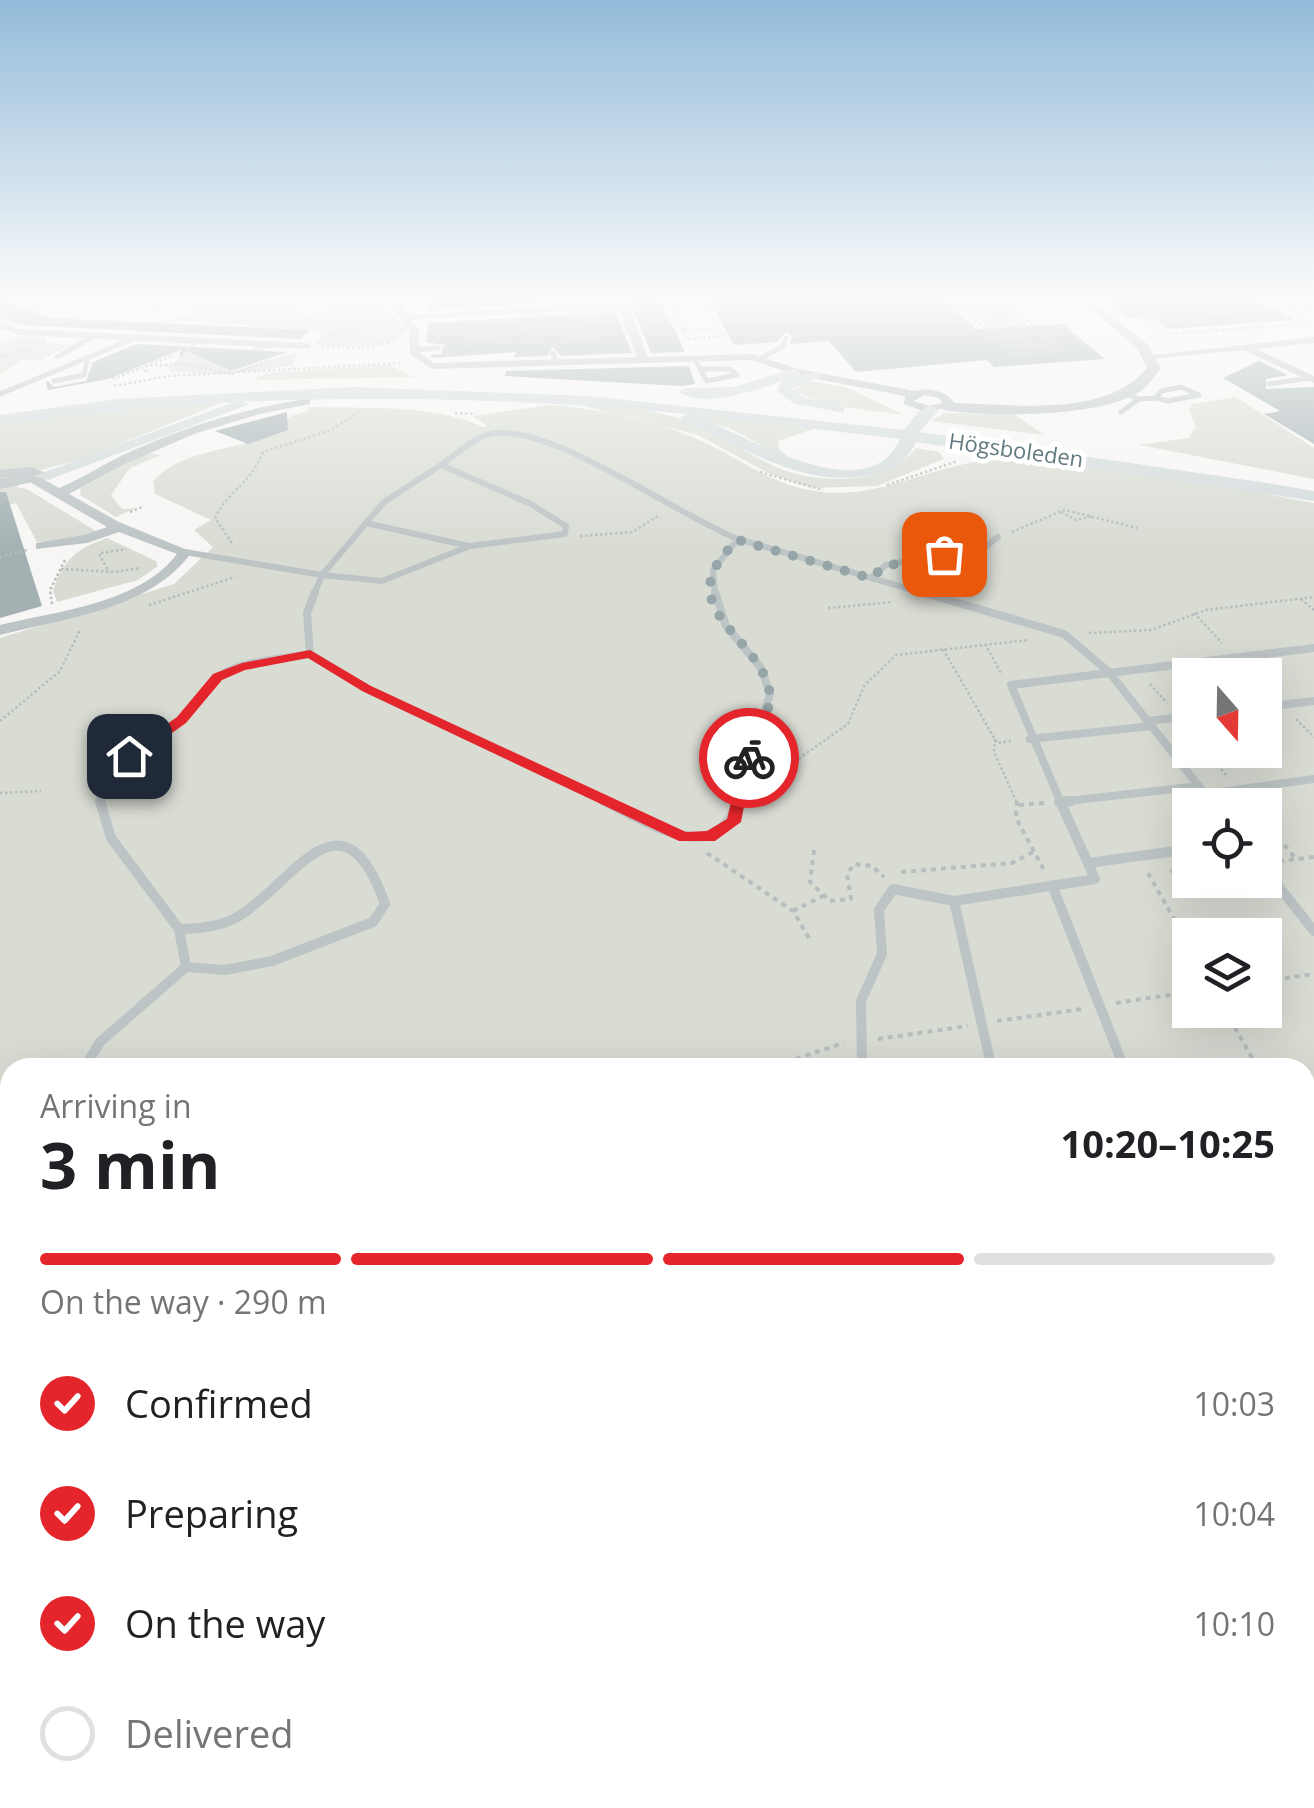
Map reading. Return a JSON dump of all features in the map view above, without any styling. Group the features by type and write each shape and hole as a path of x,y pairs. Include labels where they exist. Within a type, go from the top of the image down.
{"main road":[{"path":"0,405 202,381"},
{"name":"Högsboleden","path":"0,417 210,381"},
{"name":"Högsboleden","path":"369,381 925,408 1314,487"},
{"path":"591,394 736,391 766,381"},
{"path":"591,394 690,418 776,462 817,473 873,470 896,460 925,408 806,403 784,390 792,381"},
{"name":"Högsboleden","path":"0,417 152,399 591,394 943,440 1314,496"},
{"path":"43,475 243,408 365,397"},
{"path":"900,449 872,461 834,466 804,462 790,451 791,442 828,433 943,440"}],"street":[{"path":"841,381 885,391 925,408 1038,408 1123,393 1140,381"},
{"path":"62,492 128,458 243,408 306,402"},
{"path":"0,474 33,471 64,485 62,492"},
{"path":"0,484 43,475"},
{"path":"0,630 146,588 176,568 186,552 112,530 43,475"},
{"path":"42,546 112,530"}],"lane":[{"path":"0,394 33,381"},
{"path":"1269,384 1292,381"},
{"path":"1123,393 1139,399 1168,401 1199,396 1181,387 1161,390 1156,398"},
{"path":"1121,412 1139,399"},
{"path":"310,654 307,613 322,575 384,502 486,435 523,433 650,491 704,525 738,540 1064,634 1108,672 1200,788"},
{"path":"186,552 247,565 382,581 470,546 565,534 566,526 558,514 484,487 441,465"},
{"path":"366,522 470,546"},
{"path":"870,578 886,566 984,546 998,537"},
{"path":"186,967 179,929 111,838 100,801 103,784 129,756 182,720 217,677 242,666 310,654 366,688 684,838 710,837 734,822 754,736 768,709 768,685 720,622 713,582 715,564 738,540"},
{"path":"862,1058 861,1000 882,954 880,910 892,889 954,900 1096,879 1030,739 1009,689 1011,685 1314,648"},
{"path":"1282,705 1314,701"},
{"path":"1030,739 1172,718"},
{"path":"1222,788 1314,779"},
{"path":"1059,802 1172,793"},
{"path":"90,1058 100,1042 186,967 225,970 272,961 373,922 385,904 357,855 343,845 331,844 302,858 269,894 237,918 179,929"},
{"path":"1088,863 1172,851"},
{"path":"1052,885 1120,1058"},
{"path":"1282,889 1314,931"},
{"path":"954,900 990,1058"}],"path":[{"path":"106,388 141,381"},
{"path":"350,405 365,397"},
{"path":"144,606 230,579 247,565 215,518 224,502 253,477 267,448 331,430 365,397"},
{"path":"450,412 477,414"},
{"path":"873,488 965,460"},
{"path":"755,469 800,486 828,490"},
{"path":"1060,511 1076,520 1093,516"},
{"path":"998,537 1060,511 1138,528"},
{"path":"565,534 628,532 646,527 658,516"},
{"path":"112,530 134,551"},
{"path":"52,604 50,594 59,568 72,553"},
{"path":"98,553 109,572"},
{"path":"1,556 12,554"},
{"path":"59,568 109,572 145,568"},
{"path":"43,596 50,594"},
{"path":"1064,634 1152,630 1206,610 1314,597"},
{"path":"1301,599 1314,610"},
{"path":"828,608 898,601"},
{"path":"46,607 67,602"},
{"path":"0,721 28,704 54,678 73,652 84,625"},
{"path":"745,774 788,766 842,729 854,718 864,686 892,657 1037,639 1046,626"},
{"path":"985,644 1011,685"},
{"path":"943,648 997,743 1030,739"},
{"path":"1138,668 1172,710"},
{"path":"995,739 994,752 1014,788 1016,818 1052,885"},
{"path":"0,793 42,791"},
{"path":"1018,806 1059,802"},
{"path":"684,838 793,911 809,938"},
{"path":"1282,842 1296,859"},
{"path":"814,850 806,865 807,878 822,896 838,902 851,899 848,870 860,863 879,872 892,889"},
{"path":"892,889 895,878 909,870 995,866 1024,861 1035,851"},
{"path":"1282,862 1314,857"},
{"path":"1148,872 1173,918"},
{"path":"793,911 822,896"},
{"path":"1282,979 1314,974"},
{"path":"1235,1028 1252,1058"}],"shaded area":[{"path":"807,381 846,387 904,415 830,405 793,391"},
{"path":"1236,397 1314,448 1314,479 1139,445 1188,438 1196,427 1189,410 1192,404"},
{"path":"221,403 82,459 41,470 16,487 27,489 96,531 72,539 37,542 16,503 0,507 0,424 68,413"},
{"path":"597,403 688,421 778,468 812,477 870,475 888,469 916,448 939,452 944,459 877,486 812,488 768,473 698,435 580,405"},
{"path":"551,405 613,413 674,430 774,479 815,491 863,491 975,462 1037,460 1157,474 1314,503 1314,1058 0,1058 0,638 174,584 213,547 194,530 211,520 155,494 153,481 173,465 254,441 289,418 309,411 309,407 420,411 487,426 473,416"},
{"path":"669,409 819,427 778,441 779,449 795,463 731,429"},
{"path":"944,413 1014,414 1044,435 932,421"},
{"path":"146,453 161,455 130,468 111,495 122,509 136,508 116,517 80,495 81,488"},
{"path":"107,538 156,561 158,566 138,580 57,602 53,591 66,564 79,551"}],"building":[{"path":"95,381 48,390 46,382 54,387"},
{"path":"600,381 695,384 682,386"},
{"path":"1229,381 1266,381 1266,389 1314,387 1314,444 1264,414 1280,411"},
{"path":"287,412 288,430 248,444 215,431"},
{"path":"0,492 6,492 42,606 0,618"}],"way so far":[{"path":"749,758 754,736 768,709 768,685 748,653 720,622 713,570 723,553 738,540 870,578 882,567 944,554"}],"route":[{"path":"129,756 182,720 217,677 242,666 310,654 366,688 684,838 710,837 734,822 749,758"}]}
